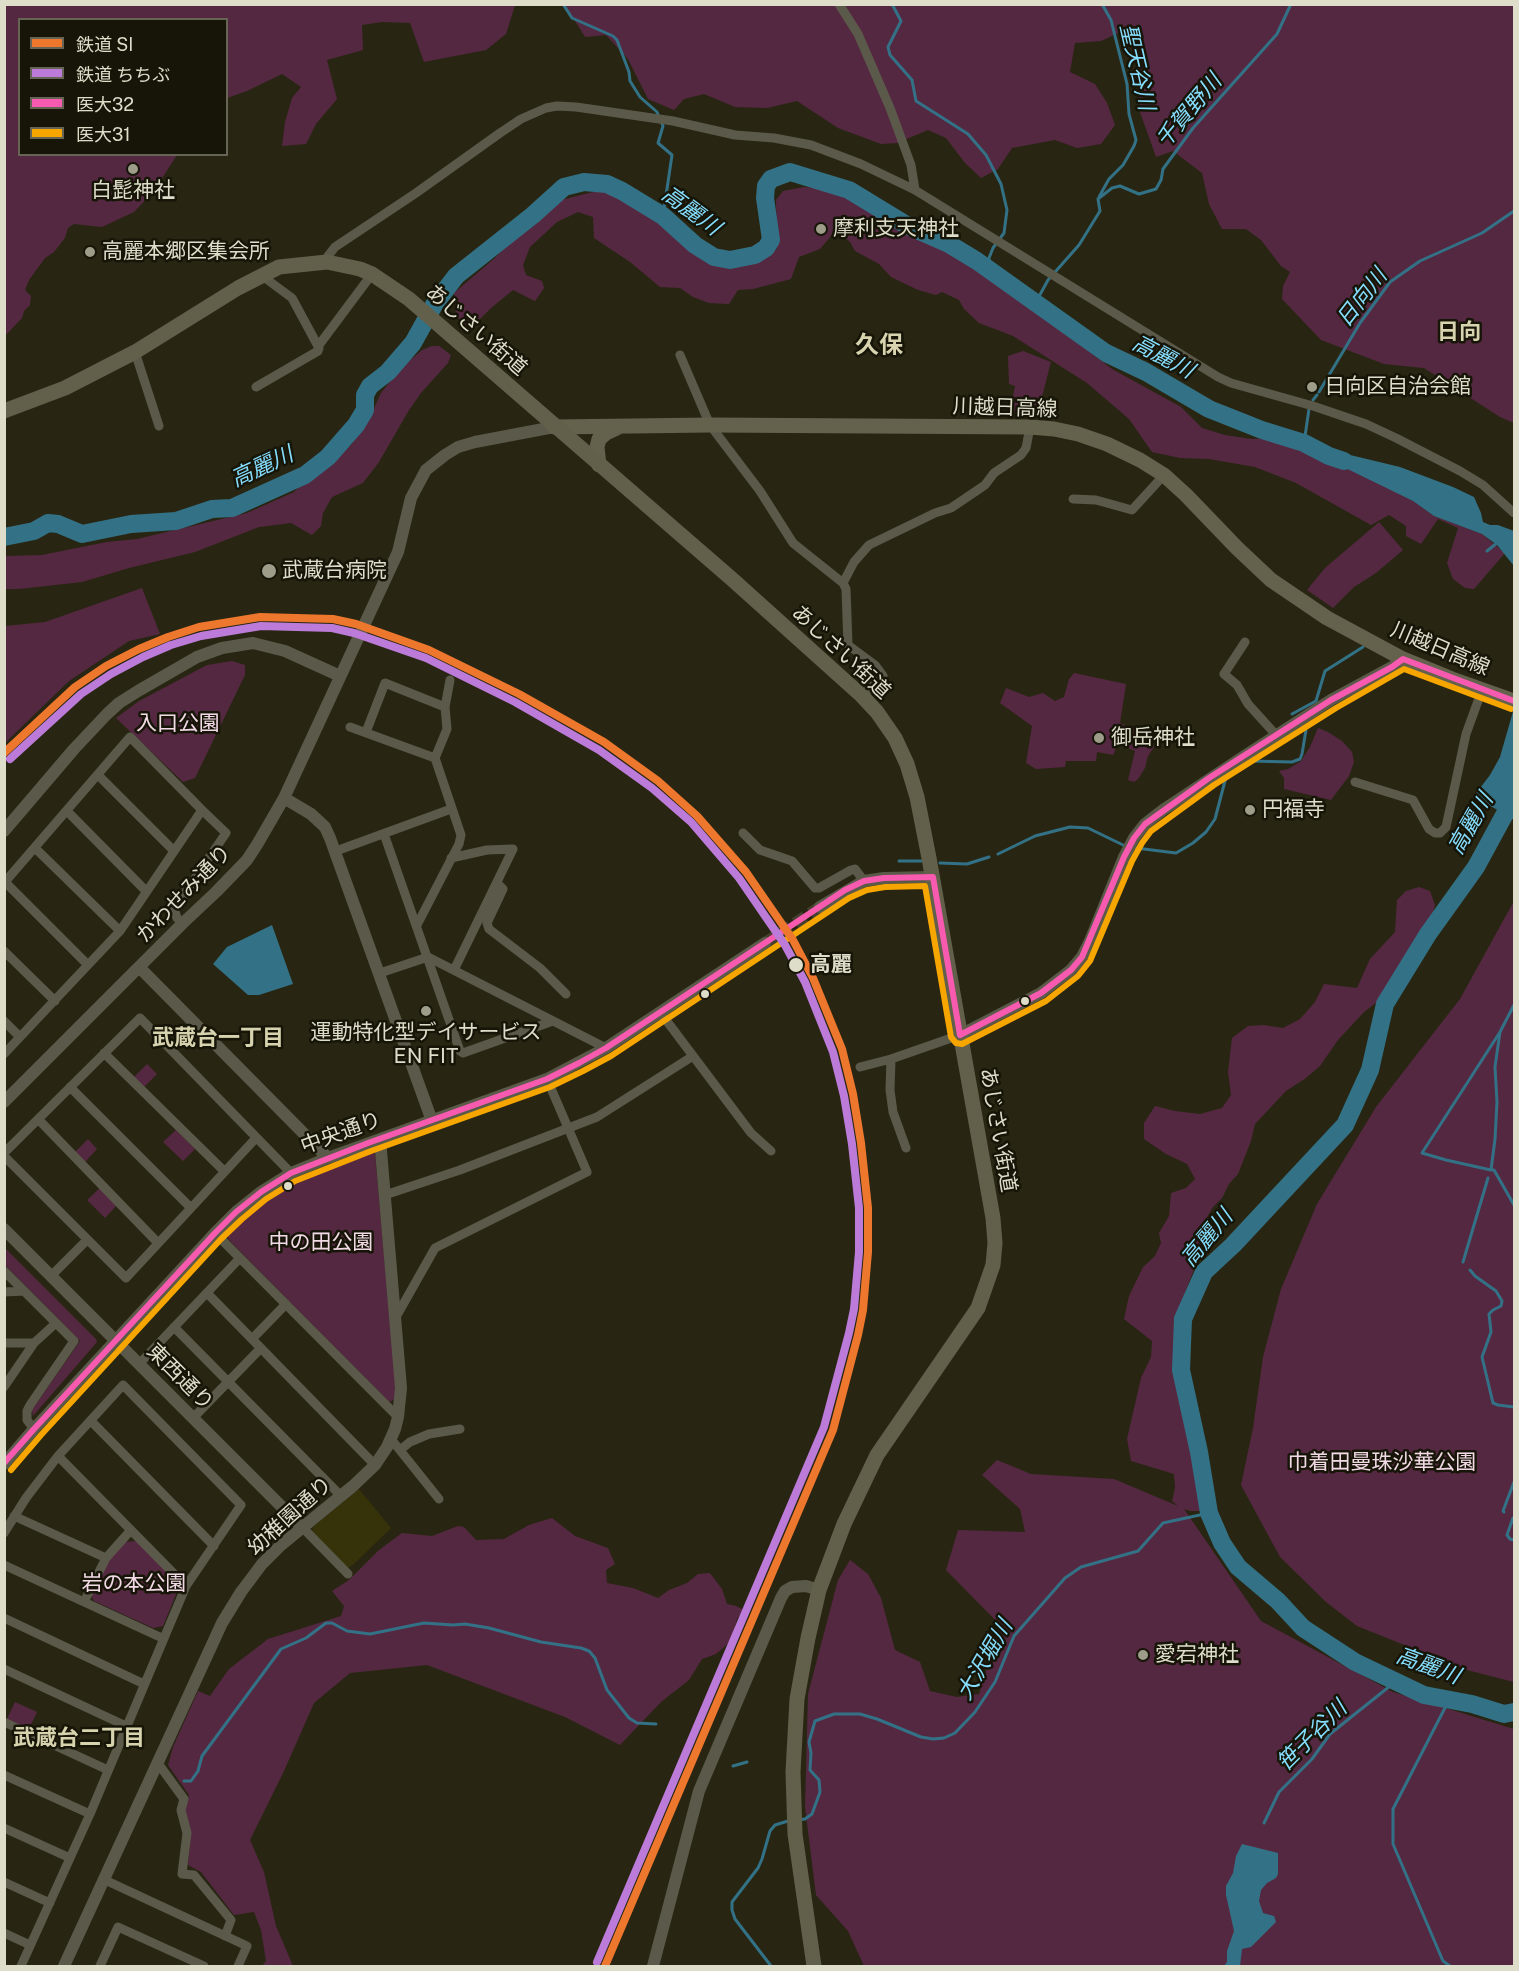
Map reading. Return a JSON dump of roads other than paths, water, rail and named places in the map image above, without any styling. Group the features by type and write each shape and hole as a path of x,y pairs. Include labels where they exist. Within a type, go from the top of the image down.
{"highway":[{"name":"あじさい街道","path":"4,411 64,388 135,352 261,275 279,267 327,262 360,269 372,274 409,299 733,580 862,696 877,712 895,738 917,797 933,877 993,1218 995,1243 993,1265 978,1308 891,1434 868,1472 844,1524 819,1590 797,1699 793,1772 795,1834 814,1966"}],"main road":[{"name":"川越日高線","path":"554,427 710,424 1030,428 1054,429 1078,434 1107,444 1164,475 1271,580 1327,618 1403,659 1512,700"},
{"path":"599,465 597,447 599,439 621,426"}],"street":[{"path":"839,4 858,34 890,108 911,165 915,190"},
{"path":"327,262 334,247 416,194 521,119 546,108 576,107 673,121 735,135 774,138 811,145 861,164 915,190 1218,377 1313,406 1386,433 1483,485 1515,513"},
{"path":"256,387 318,351 319,345 372,274"},
{"path":"261,275 292,298 319,345"},
{"path":"135,352 159,426"},
{"path":"680,356 710,424 760,491 793,543 843,583 846,589 848,645 875,665 884,676 862,696"},
{"name":"かわせみ通り","path":"4,1102 247,860 284,798 398,552 411,498 426,470 445,454 474,442 554,427"},
{"path":"843,583 854,562 869,545 935,513 951,508 985,485 994,473 1021,455 1026,448 1030,428"},
{"path":"1073,499 1096,500 1131,510 1164,475"},
{"path":"1245,642 1224,674 1237,684 1248,704 1277,736"},
{"path":"4,831 119,703 197,657 222,648 253,643 285,651 340,676"},
{"path":"860,1068 960,1035 1041,993 1071,970 1082,957 1124,857 1145,824 1209,778 1332,700 1403,659"},
{"path":"417,925 461,835 435,758 447,729 445,707 450,680"},
{"path":"366,732 385,683 445,707"},
{"path":"1355,782 1413,800 1429,829 1435,833 1440,832 1446,827 1466,734 1482,690"},
{"path":"350,727 435,758"},
{"path":"88,965 5,883 130,737 226,832 174,909 177,918 183,923"},
{"path":"98,775 174,850"},
{"path":"284,798 302,807 319,820 336,850 432,1121"},
{"path":"336,850 452,809"},
{"path":"4,1054 120,931 202,810"},
{"path":"67,811 147,891"},
{"path":"743,833 760,850 792,861 815,888 855,869 864,881"},
{"path":"384,834 460,1051 463,1053 553,1021"},
{"path":"35,848 120,931"},
{"path":"451,858 487,850 513,849 454,970"},
{"path":"820,907 864,881 884,878 933,877"},
{"path":"496,883 503,889 488,924 489,929 540,968 566,994"},
{"name":"中央通り","path":"4,1464 214,1233 236,1212 291,1173 547,1079 606,1048 765,943"},
{"path":"4,951 55,1001"},
{"path":"380,973 428,957 606,1048"},
{"path":"140,968 328,1158"},
{"path":"660,1012 751,1133 771,1151"},
{"path":"256,1138 126,1278 4,1154 140,1018 291,1173"},
{"path":"4,1021 20,1037"},
{"path":"104,1053 224,1171"},
{"path":"385,1195 460,1170 597,1117 693,1056"},
{"path":"891,1059 890,1090 893,1112 906,1148"},
{"path":"396,1317 435,1248 587,1172 547,1079"},
{"path":"70,1087 190,1208"},
{"path":"38,1119 158,1243"},
{"name":"幼稚園通り","path":"64,1966 222,1623 241,1592 262,1564 375,1465 391,1439 398,1418 401,1388 380,1139"},
{"name":"東西通り","path":"4,1228 302,1527"},
{"path":"214,1233 398,1418"},
{"path":"51,1276 87,1240"},
{"path":"139,1364 240,1258"},
{"path":"4,1271 74,1341 27,1411 27,1420 34,1429"},
{"path":"4,1292 24,1291"},
{"path":"207,1293 375,1465"},
{"path":"252,1339 286,1304"},
{"path":"4,1387 34,1343 56,1323"},
{"path":"174,1327 341,1496"},
{"path":"4,1343 34,1343"},
{"path":"193,1418 261,1348"},
{"path":"4,1533 26,1498 58,1456 123,1385 241,1505 186,1586 162,1638 90,1814 21,1966"},
{"path":"91,1421 214,1546"},
{"path":"400,1450 410,1442 429,1434 460,1428"},
{"path":"391,1439 439,1499"},
{"path":"58,1456 186,1586"},
{"path":"14,1516 106,1558"},
{"path":"302,1527 348,1574"},
{"path":"84,1602 106,1558 131,1530"},
{"path":"4,1565 162,1638"},
{"path":"653,1966 699,1791 781,1598 792,1587 806,1586 819,1590"},
{"path":"4,1618 144,1684"},
{"path":"4,1669 126,1726"},
{"path":"4,1722 108,1770"},
{"path":"158,1762 184,1799 181,1810 187,1833 182,1874 194,1875 231,1920 225,1936"},
{"path":"4,1775 90,1814"},
{"path":"4,1828 70,1858"},
{"path":"105,1880 247,1946 238,1966"},
{"path":"4,1882 50,1904"},
{"path":"100,1966 118,1927 204,1966"},
{"path":"4,1933 30,1945"}],"water":[{"path":"1321,448 1400,467 1474,497 1483,522 1514,531 1514,566 1497,545 1482,534 1434,516 1413,501 1325,458"},
{"path":"1514,708 1514,820 1474,796 1500,757"},
{"path":"272,925 293,984 259,995 248,995 213,964 227,947"},
{"path":"1242,1844 1278,1853 1278,1874 1261,1890 1259,1901 1263,1913 1274,1916 1276,1922 1251,1947 1242,1949 1240,1966 1224,1966 1234,1931 1226,1886 1233,1873 1236,1856"}],"waterway":[{"path":"563,4 572,18 613,36 617,40 630,81 640,97 657,112 663,126 658,143 672,155 663,216"},
{"path":"892,4 901,21 888,47 890,55 912,80 916,101 968,134 986,155 1001,184 1007,210 1004,233 989,258 991,271"},
{"name":"聖天谷川","path":"1099,197 1109,179 1123,165 1136,140 1129,114 1127,84 1111,20 1102,4"},
{"name":"千賀野川","path":"1098,199 1112,188 1120,186 1139,194 1156,189 1163,169 1193,128 1277,34 1291,4"},
{"name":"高麗川","path":"4,537 34,531 48,523 58,524 82,534 131,524 176,521 212,509 232,508 305,475 328,457 356,425 365,410 365,395 370,386 388,372 413,343 434,305 456,276 533,215 564,187 584,182 607,184 622,191 663,216 695,245 714,257 730,260 755,255 766,248 771,240 765,198 766,186 771,179 790,172 849,190 908,226 949,244 977,261 1106,353 1146,372 1209,409 1262,430 1304,443 1344,461"},
{"path":"1036,302 1048,280 1079,245 1100,211 1098,199"},
{"name":"日向川","path":"1319,392 1360,323 1390,282 1420,261 1482,233 1514,211"},
{"name":"日向川","path":"1313,400 1317,395"},
{"name":"日向川","path":"1304,443 1309,409"},
{"path":"1487,551 1497,543"},
{"path":"1292,714 1316,701 1325,671 1363,647"},
{"path":"1250,761 1292,762 1300,759 1306,730 1304,728"},
{"path":"1136,848 1176,853 1193,843 1206,832 1215,819 1226,777 1243,766"},
{"name":"高麗川","path":"1514,797 1476,867 1428,934 1385,1004 1370,1070 1345,1125 1233,1245 1204,1272 1183,1319 1181,1370 1199,1452 1209,1513 1222,1543 1238,1567 1278,1601 1303,1628 1355,1662 1424,1695 1472,1704 1504,1714 1514,1712"},
{"path":"998,854 1035,836 1070,827 1088,828 1123,845"},
{"path":"940,863 967,864 989,857"},
{"path":"899,861 921,861"},
{"path":"1514,1005 1500,1032 1495,1067 1497,1102 1491,1170 1494,1170 1514,1205"},
{"path":"1491,1170 1422,1153 1500,1032"},
{"path":"1463,1262 1488,1178"},
{"path":"1470,1270 1496,1291 1502,1301 1501,1306 1489,1314 1491,1332 1482,1357 1493,1403 1514,1407"},
{"path":"1504,1512 1514,1482"},
{"name":"大沢堀川","path":"798,1820 805,1819 812,1814 820,1792 819,1780 810,1770 809,1742 815,1721 834,1714 860,1714 921,1737 944,1738 955,1733 975,1712 995,1682 1014,1636 1065,1578 1081,1567 1138,1551 1163,1523 1209,1513"},
{"path":"1513,1518 1507,1535 1514,1540"},
{"path":"184,1781 191,1781 198,1771 202,1756 281,1649 306,1638 326,1623 332,1623 347,1631 370,1634 424,1623 465,1624 541,1642 581,1648 589,1651 595,1658 607,1690 629,1718 637,1723 656,1724"},
{"name":"笹子谷川","path":"1264,1823 1279,1792 1312,1759 1330,1734 1395,1682"},
{"path":"1449,1700 1393,1809 1393,1844 1443,1961 1450,1966"},
{"path":"733,1766 747,1762"},
{"name":"大沢堀川","path":"771,1966 735,1919 732,1902 758,1868 770,1831 775,1825 788,1821"}],"tunnel":[{"path":"765,943 820,907"}],"rail line":[{"name":"SI","path":"4,753 75,687 106,666 168,637 199,627 260,617 333,619 356,624 429,650 519,694 604,742 658,781 697,816 746,872 793,940 813,978 842,1049 853,1094 861,1143 868,1208 868,1252 863,1310 858,1335 833,1430 605,1966"},
{"name":"ちちぶ","path":"10,759 81,694 111,674 171,645 201,636 261,626 332,628 354,633 426,658 515,702 599,750 652,788 691,822 739,878 785,945 805,982 833,1052 844,1096 852,1144 859,1208 859,1252 854,1309 849,1333 824,1427 597,1962"}],"place":[{"name":"白髭神社","path":"133,169"},
{"name":"摩利支天神社","path":"821,229"},
{"name":"高麗本郷区集会所","path":"90,252"},
{"name":"日向区自治会館","path":"1312,387"},
{"name":"武蔵台病院","path":"269,571"},
{"name":"御岳神社","path":"1099,738"},
{"name":"円福寺","path":"1250,810"},
{"name":"高麗","path":"796,965"},
{"name":"運動特化型デイサービス EN FIT","path":"426,1011"},
{"name":"愛宕神社","path":"1143,1655"}],"district":[{"name":"日向","path":"1459,332"},
{"name":"久保","path":"879,346"},
{"name":"武蔵台一丁目","path":"218,1038"},
{"name":"武蔵台二丁目","path":"79,1738"}],"park label":[{"name":"入口公園","path":"178,724"},
{"name":"中の田公園","path":"321,1243"},
{"name":"巾着田曼珠沙華公園","path":"1382,1463"},
{"name":"岩の本公園","path":"134,1584"}]}
